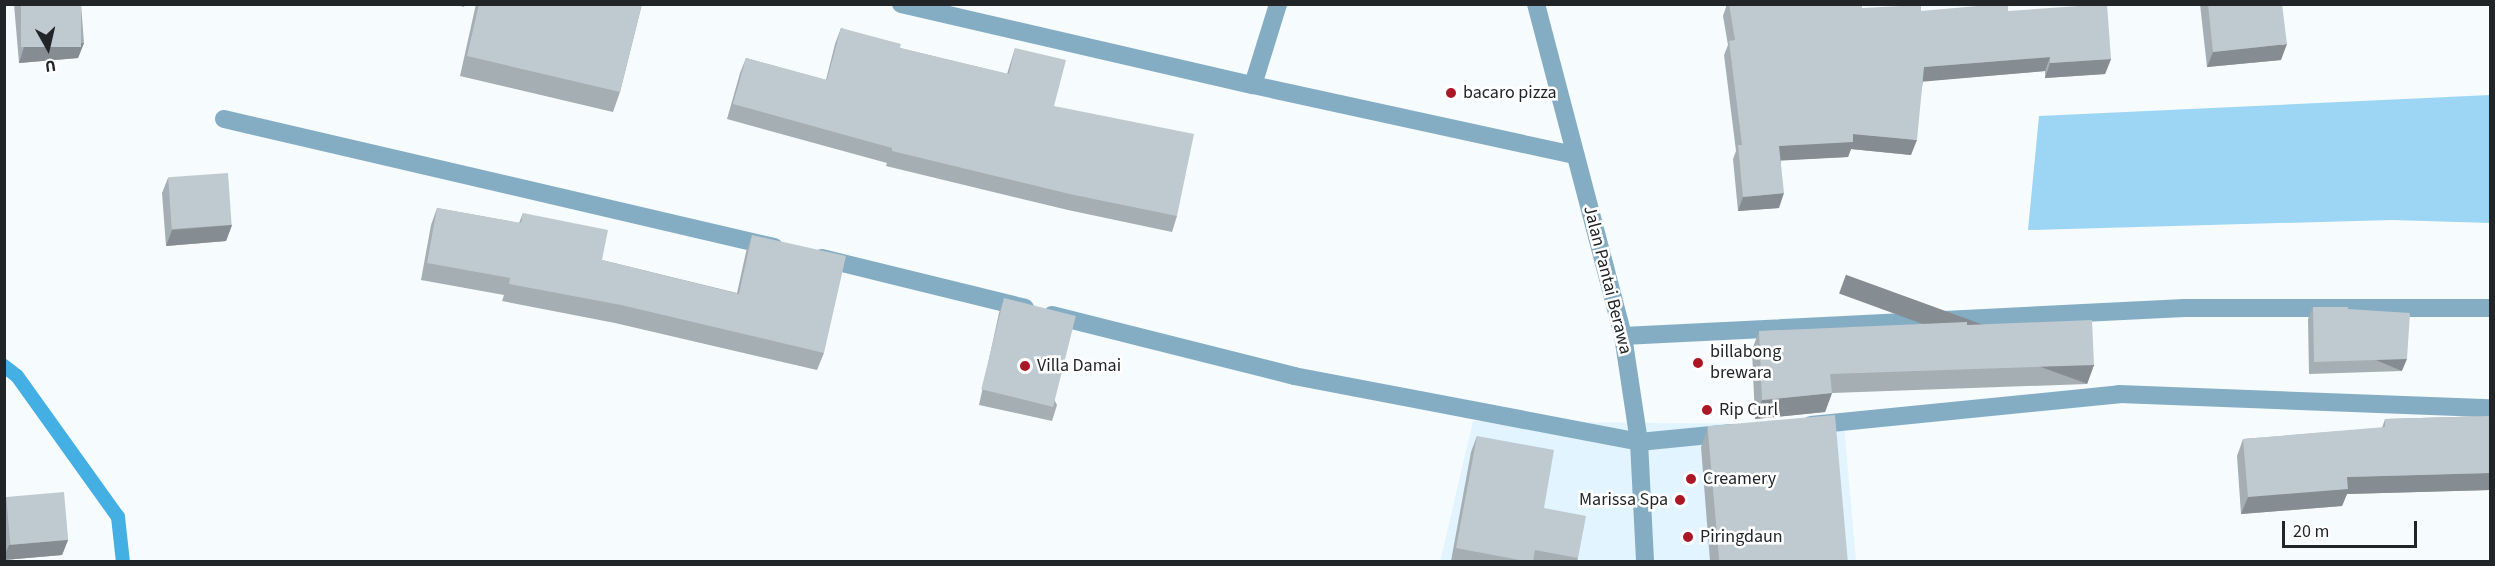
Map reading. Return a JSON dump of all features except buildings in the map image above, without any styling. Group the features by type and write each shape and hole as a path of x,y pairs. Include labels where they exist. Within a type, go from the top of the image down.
{"street":[{"path":"901,4 1253,85 1575,154"},
{"path":"1253,85 1278,4"},
{"name":"Jalan Pantai Berawa","path":"1536,4 1623,336 1639,441 1645,561"},
{"path":"224,119 799,252 1294,376 1639,441 1744,431"},
{"path":"1623,336 2184,308 2490,308"},
{"path":"1791,427 2119,394 2490,408"}],"shaded area":[{"path":"2490,95 2490,223 2392,220 2028,230 2039,116"},
{"path":"1473,421 1844,425 1856,561 1440,562"}],"waterway":[{"path":"4,366 17,376 118,517 123,562"}],"place":[{"name":"bacaro pizza","path":"1451,93"},
{"name":"billabong brewara","path":"1698,363"},
{"name":"Villa Damai","path":"1025,366"},
{"name":"Rip Curl","path":"1707,410"},
{"name":"Creamery","path":"1691,479"},
{"name":"Marissa Spa","path":"1680,500"},
{"name":"Piringdaun","path":"1688,537"}]}
